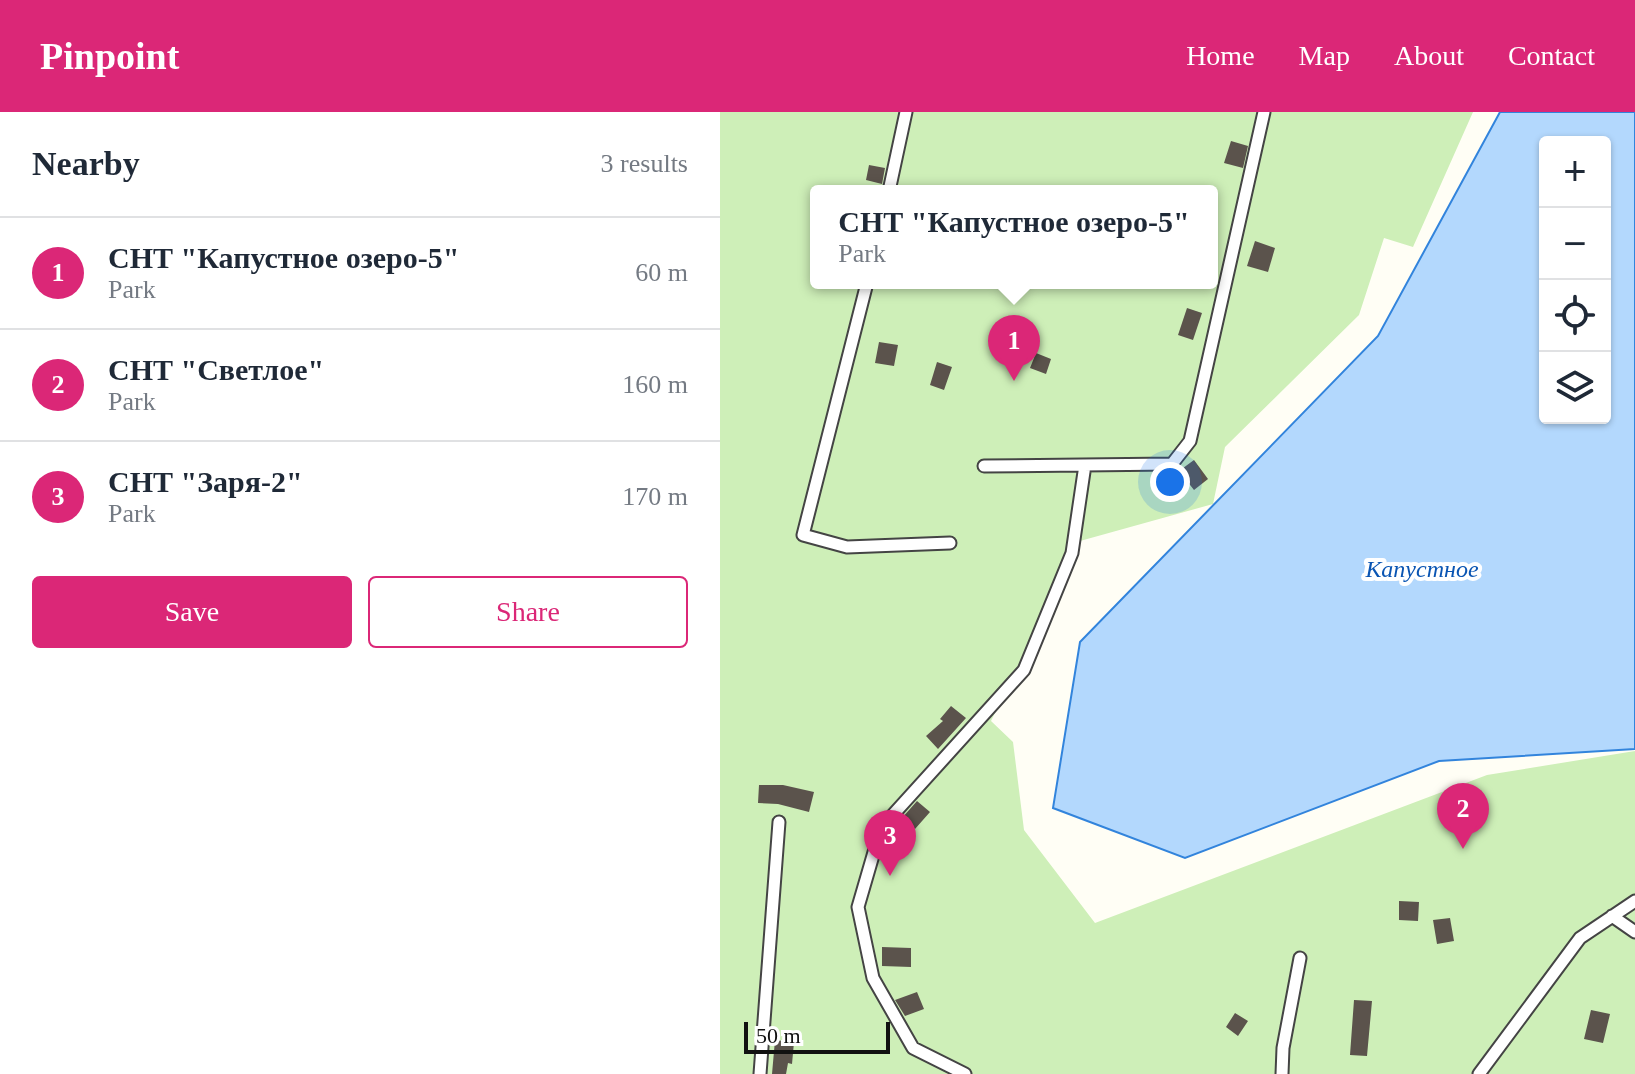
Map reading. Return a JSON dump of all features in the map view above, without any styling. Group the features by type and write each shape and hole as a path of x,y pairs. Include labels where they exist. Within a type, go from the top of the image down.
{"lane":[{"path":"890,185 906,112"},
{"path":"984,466 1172,464 1190,441 1264,112"},
{"path":"865,289 803,535 847,547 950,543"},
{"path":"965,1074 913,1048 873,978 858,907 881,828 1024,670 1072,553 1085,465"},
{"path":"760,1074 779,822"},
{"path":"1479,1074 1580,938 1635,901"},
{"path":"1612,916 1635,932"},
{"path":"1282,1074 1283,1048 1300,958"}],"green space":[{"path":"720,112 1473,112 1413,247 1384,238 1359,315 1225,447 1213,504 1080,541 991,721 1013,742 1024,830 1095,923 1487,775 1635,751 1635,1074 720,1074"}],"water":[{"name":"Капустное","path":"1500,112 1635,112 1635,749 1439,761 1185,858 1053,808 1080,642 1378,336"}],"building":[{"path":"1231,141 1248,146 1243,168 1224,163"},
{"path":"869,165 885,168 882,184 866,180"},
{"path":"1255,241 1275,248 1268,272 1247,266"},
{"path":"1187,308 1202,313 1193,340 1178,335"},
{"path":"879,342 898,345 894,366 875,363"},
{"path":"1036,353 1051,359 1046,374 1030,368"},
{"path":"937,362 952,367 944,390 930,385"},
{"path":"1194,460 1208,479 1194,490 1179,471"},
{"path":"951,706 966,718 938,749 926,736 943,721 940,719"},
{"path":"759,785 783,785 814,792 809,812 778,804 758,803"},
{"path":"917,801 930,812 915,829 902,818"},
{"path":"1399,901 1419,902 1418,921 1399,920"},
{"path":"1450,918 1454,941 1437,944 1433,920"},
{"path":"882,947 911,948 911,967 882,966"},
{"path":"917,992 924,1009 905,1016 895,1000"},
{"path":"1354,1000 1372,1001 1367,1056 1350,1055"},
{"path":"1591,1010 1610,1014 1603,1043 1584,1039"},
{"path":"1235,1013 1248,1021 1238,1036 1226,1027"},
{"path":"775,1040 794,1042 792,1064 788,1063 786,1074 772,1074"}],"place":[{"name":"СНТ \"Капустное озеро-5\"","path":"1014,381"},
{"name":"СНТ \"Светлое\"","path":"1463,849"},
{"name":"СНТ \"Заря-2\"","path":"890,876"}]}
